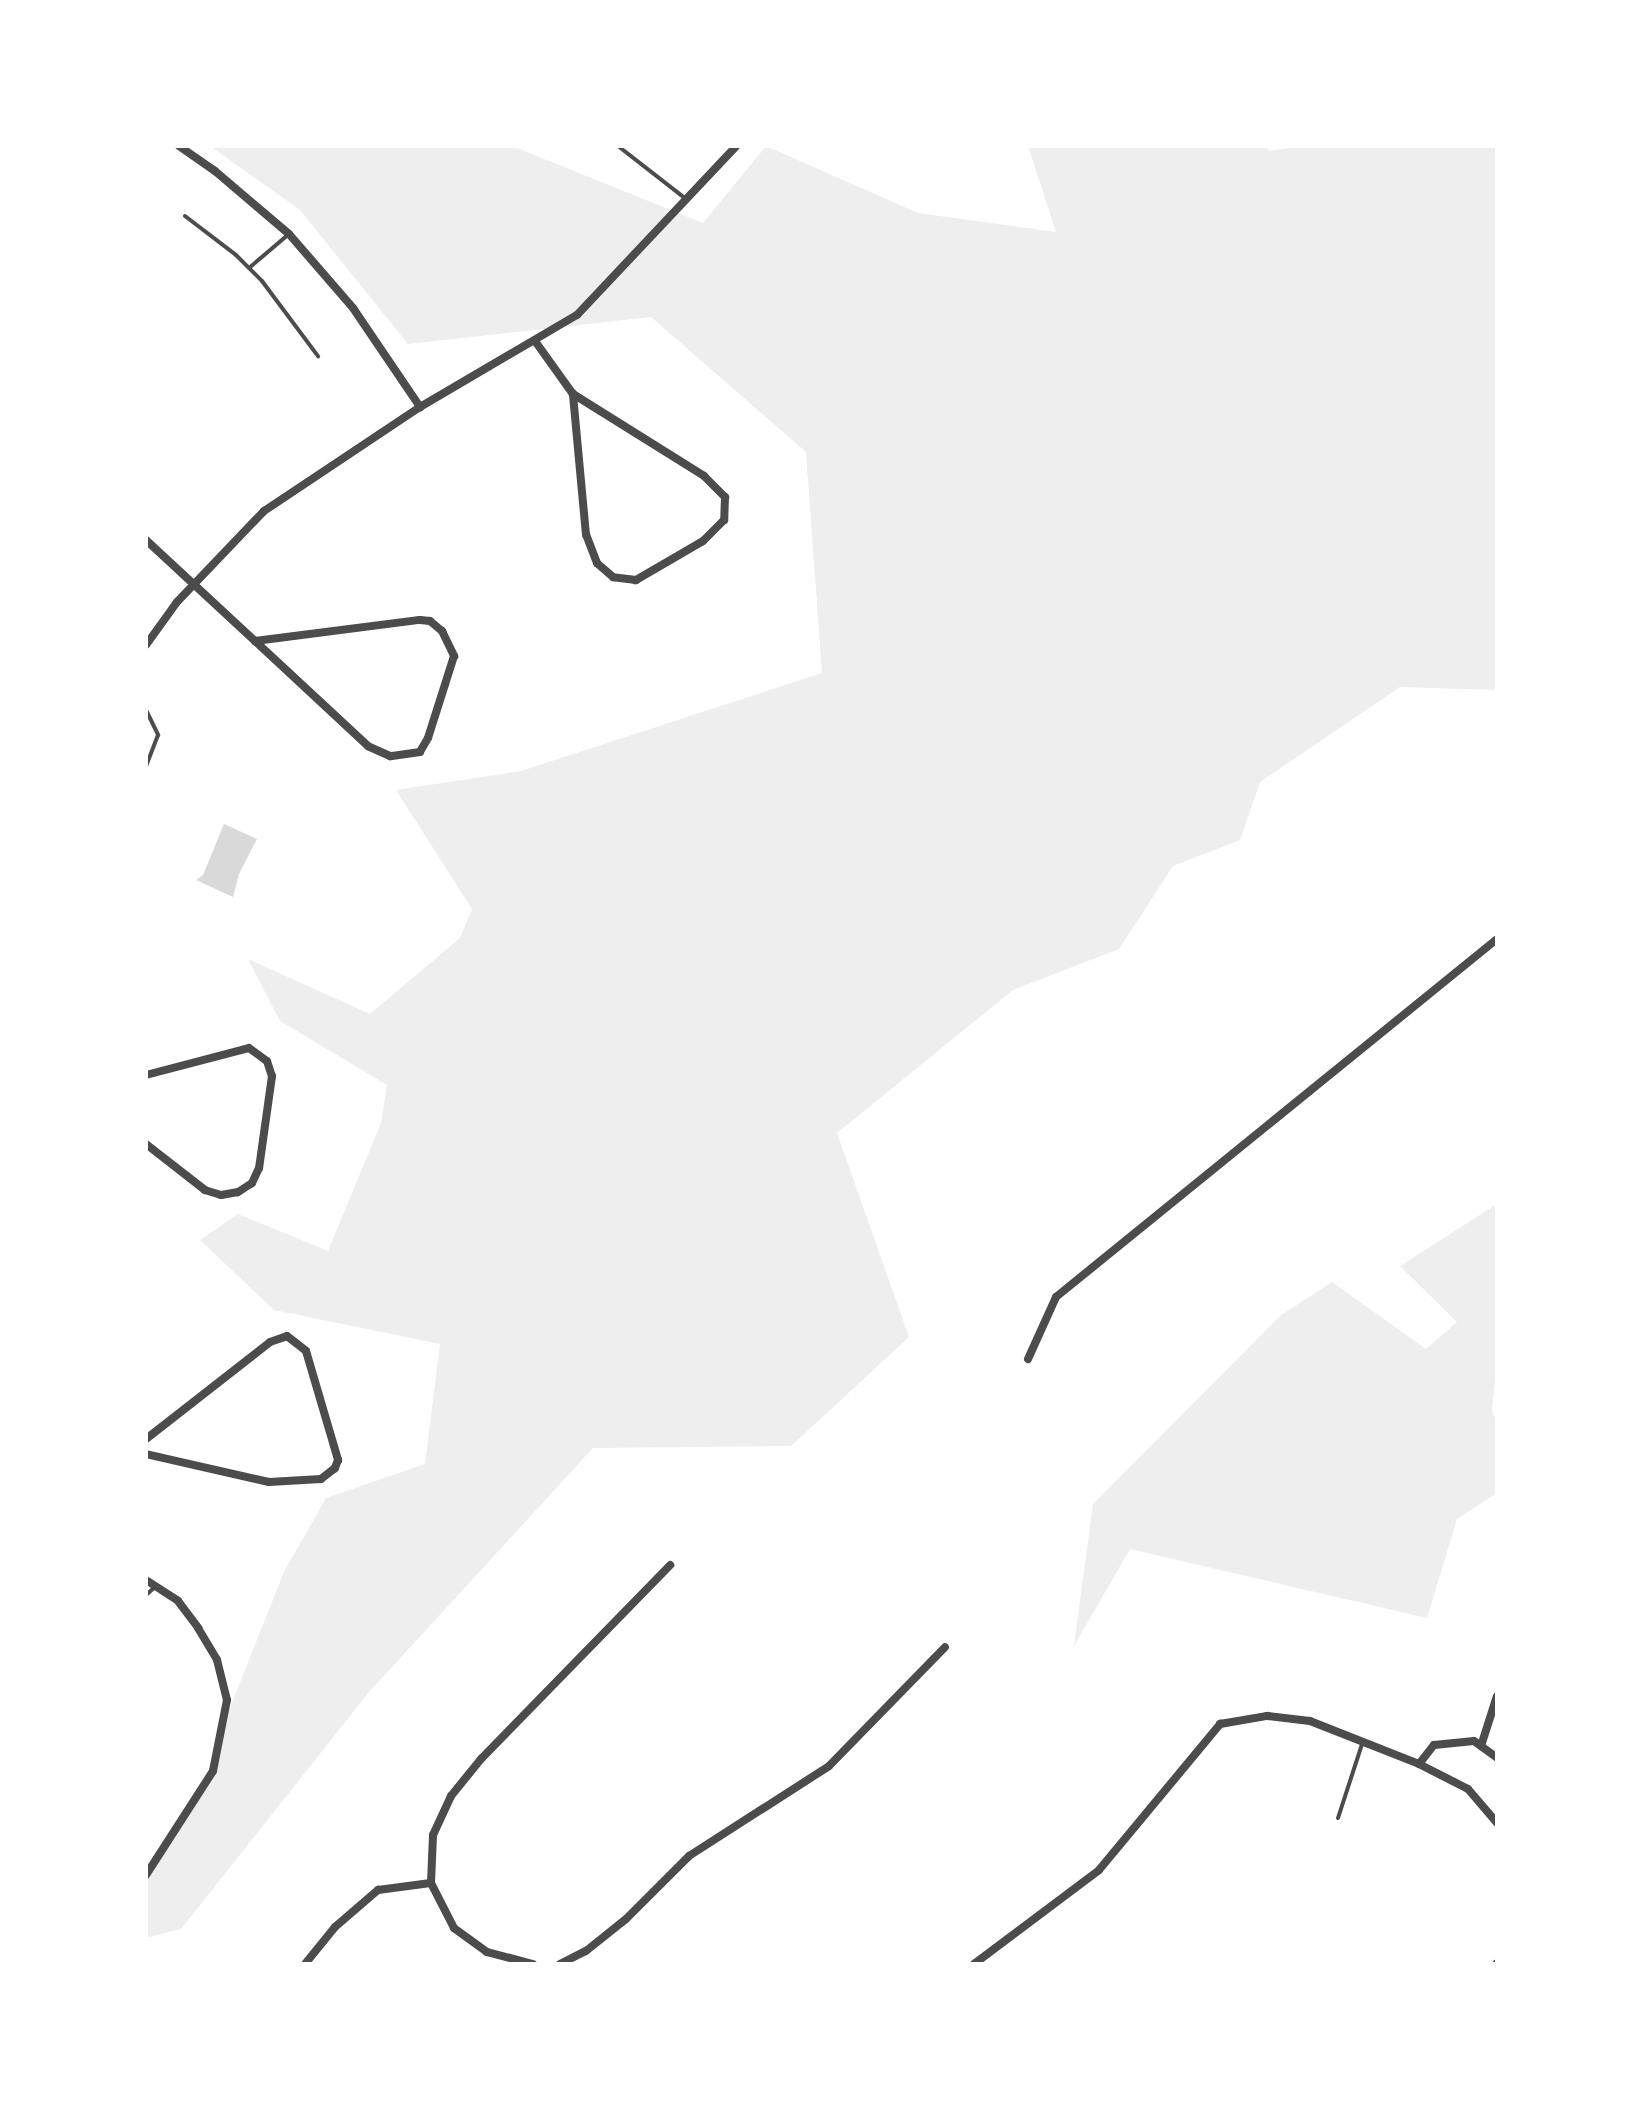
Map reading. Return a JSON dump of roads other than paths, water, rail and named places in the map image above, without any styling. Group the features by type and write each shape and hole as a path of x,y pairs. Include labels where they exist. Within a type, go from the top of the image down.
{"street":[{"path":"179,146 215,171 289,234 353,308 420,407"},
{"path":"146,645 177,602 264,511 420,407 577,315 736,146"},
{"path":"535,341 573,394 704,476 725,497 724,520 703,541 636,580 613,577 597,563 586,535 573,394"},
{"path":"146,540 368,746 390,756 420,752 428,738 454,656 442,631 430,621 420,620 255,641"},
{"path":"1028,1359 1056,1297 1497,939"},
{"path":"146,1075 249,1048 267,1061 272,1076 259,1168 252,1183 238,1192 221,1195 205,1190 146,1144"},
{"path":"146,1439 270,1342 287,1336 306,1351 338,1460 335,1468 321,1479 269,1482 146,1454"},
{"path":"533,1964 487,1952 454,1928 431,1883 433,1835 451,1796 481,1759 670,1565"},
{"path":"146,1580 178,1601 198,1628 217,1660 227,1700 213,1771 146,1875"},
{"path":"560,1964 586,1951 626,1919 689,1856 829,1766 945,1647"},
{"path":"1481,1746 1497,1696"},
{"path":"974,1964 1099,1870 1220,1724 1267,1716 1310,1721 1419,1764 1468,1789 1497,1821"},
{"path":"1419,1764 1434,1745 1474,1741 1497,1758"},
{"path":"305,1964 335,1927 378,1890 431,1883"}],"lane":[{"path":"618,146 686,199"},
{"path":"185,216 249,268 281,303 318,356"},
{"path":"249,268 289,234"},
{"path":"146,710 158,735 146,766"},
{"path":"146,1595 155,1587"},
{"path":"1338,1818 1362,1741"}]}
